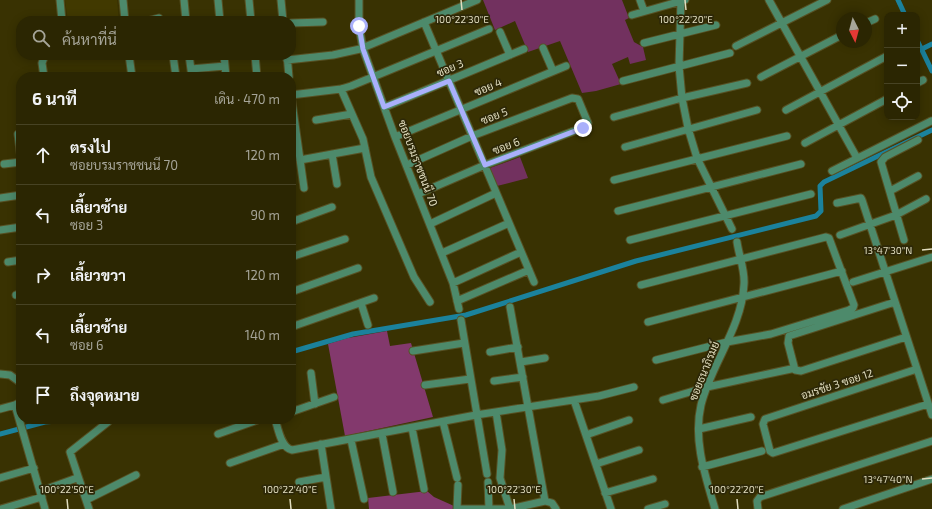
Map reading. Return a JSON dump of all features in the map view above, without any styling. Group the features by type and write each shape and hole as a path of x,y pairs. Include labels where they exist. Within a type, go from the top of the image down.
{"street":[{"path":"60,0 62,16"},
{"path":"123,0 125,16"},
{"path":"184,0 186,16"},
{"path":"218,0 220,16"},
{"path":"249,0 251,16"},
{"path":"281,0 283,16"},
{"name":"ซอยบรมราชชนนี 70","path":"359,0 359,26 363,47 406,165 453,283 459,309"},
{"path":"296,57 333,55 363,47 477,0"},
{"path":"640,0 644,11"},
{"path":"769,0 857,158"},
{"path":"736,46 826,0"},
{"path":"632,15 680,2 681,34 679,66 682,98 688,128 697,158 710,188 726,215 732,229"},
{"path":"296,23 323,22"},
{"path":"424,22 534,282"},
{"path":"644,43 716,25"},
{"path":"296,94 341,89 374,77 489,29"},
{"path":"500,32 510,55"},
{"path":"761,77 836,39"},
{"path":"543,48 553,71"},
{"name":"ซอย 3","path":"384,107 524,49"},
{"path":"623,81 730,53"},
{"path":"786,110 884,58"},
{"path":"43,60 43,72"},
{"path":"130,60 131,72"},
{"path":"174,60 176,72"},
{"path":"190,60 191,72"},
{"path":"224,60 226,72"},
{"path":"255,60 257,72"},
{"path":"287,60 288,72"},
{"path":"191,69 225,66"},
{"name":"ซอย 4","path":"396,137 566,66"},
{"path":"614,116 682,98 748,83"},
{"path":"341,89 365,148 371,177 414,277 430,302"},
{"name":"ซอย 5","path":"406,165 472,136 572,98 578,99 582,111"},
{"path":"805,143 884,101"},
{"path":"625,147 688,128 757,110"},
{"name":"ซอย 6","path":"418,194 485,165 587,126 588,124 582,111"},
{"path":"316,120 352,114"},
{"path":"832,171 931,121"},
{"path":"296,131 304,188"},
{"path":"614,180 787,136"},
{"path":"904,240 890,191 882,171 882,160 918,140"},
{"path":"300,160 365,148"},
{"path":"332,154 337,184"},
{"path":"4,164 16,161"},
{"path":"618,211 801,164"},
{"path":"890,191 918,176"},
{"path":"430,224 496,193"},
{"path":"630,240 811,194"},
{"path":"0,198 16,196"},
{"path":"837,203 861,198 932,415"},
{"path":"840,235 896,215 926,199"},
{"path":"296,220 332,207"},
{"path":"442,253 509,223"},
{"path":"0,230 16,228"},
{"path":"640,285 826,237 829,238 854,305 851,310 771,334 727,342 656,360"},
{"path":"296,255 346,239"},
{"name":"ซอยธนาภิรมย์","path":"715,509 702,467 699,429 701,404 727,342 743,298 744,278 737,242"},
{"path":"453,283 521,252"},
{"path":"853,282 932,257"},
{"path":"8,262 16,261"},
{"path":"296,290 358,268"},
{"path":"457,301 529,270"},
{"path":"648,322 842,271"},
{"path":"296,325 374,298"},
{"path":"895,302 789,336 788,343 795,370 801,371 906,337"},
{"path":"361,303 368,325"},
{"path":"510,307 545,501"},
{"path":"461,320 487,474"},
{"path":"413,351 464,343"},
{"path":"490,352 518,347"},
{"path":"521,362 545,358"},
{"path":"663,400 707,387 791,369"},
{"name":"อมรชัย 3 ซอย 12","path":"917,369 765,419 763,424 770,451 773,453 928,404"},
{"path":"311,373 315,404"},
{"path":"0,374 10,375 16,379"},
{"path":"494,382 523,377"},
{"path":"425,385 470,379"},
{"path":"277,424 284,444 288,449 292,450 351,440 476,415 599,396 634,387"},
{"path":"296,410 334,397"},
{"path":"574,400 611,509"},
{"path":"0,409 16,405"},
{"path":"496,412 502,450 500,478 509,509"},
{"path":"699,429 751,417"},
{"path":"586,435 629,420"},
{"path":"444,422 457,482 457,509 509,509 545,501 552,503 556,509"},
{"path":"20,424 45,509"},
{"path":"89,509 77,478 70,451 105,424"},
{"path":"218,434 246,424"},
{"path":"412,428 424,489"},
{"path":"382,434 393,492"},
{"path":"351,440 364,498"},
{"path":"758,509 757,501 760,497 932,441"},
{"path":"230,462 284,444"},
{"path":"321,444 331,509"},
{"path":"596,464 639,450"},
{"path":"702,467 762,451"},
{"path":"0,478 34,468"},
{"path":"86,500 136,475"},
{"path":"299,482 326,477"},
{"path":"1,509 41,494 77,478"},
{"path":"605,493 653,479"},
{"path":"843,509 932,479"},
{"path":"488,482 489,509"},
{"path":"648,509 665,504"}],"shaded area":[{"path":"65,0 117,0 119,16 67,16"},
{"path":"483,0 622,0 629,18 625,20 634,42 643,47 646,60 630,64 628,57 612,64 621,84 582,93 560,41 528,52 515,21 495,30"},
{"path":"520,157 528,178 497,186 490,168"},
{"path":"387,331 390,346 411,343 433,417 345,436 328,344 348,338"},
{"path":"427,491 434,497 454,506 454,509 369,509 368,498"}],"waterway":[{"path":"898,0 904,12"},
{"path":"922,49 932,44"},
{"path":"920,46 932,71"},
{"path":"296,351 353,334 466,315 636,261 816,216 821,211 820,186 824,182 932,130"},
{"path":"0,434 38,424"}],"route":[{"path":"359,26 363,49 384,107 449,81 485,165 583,128"}]}
